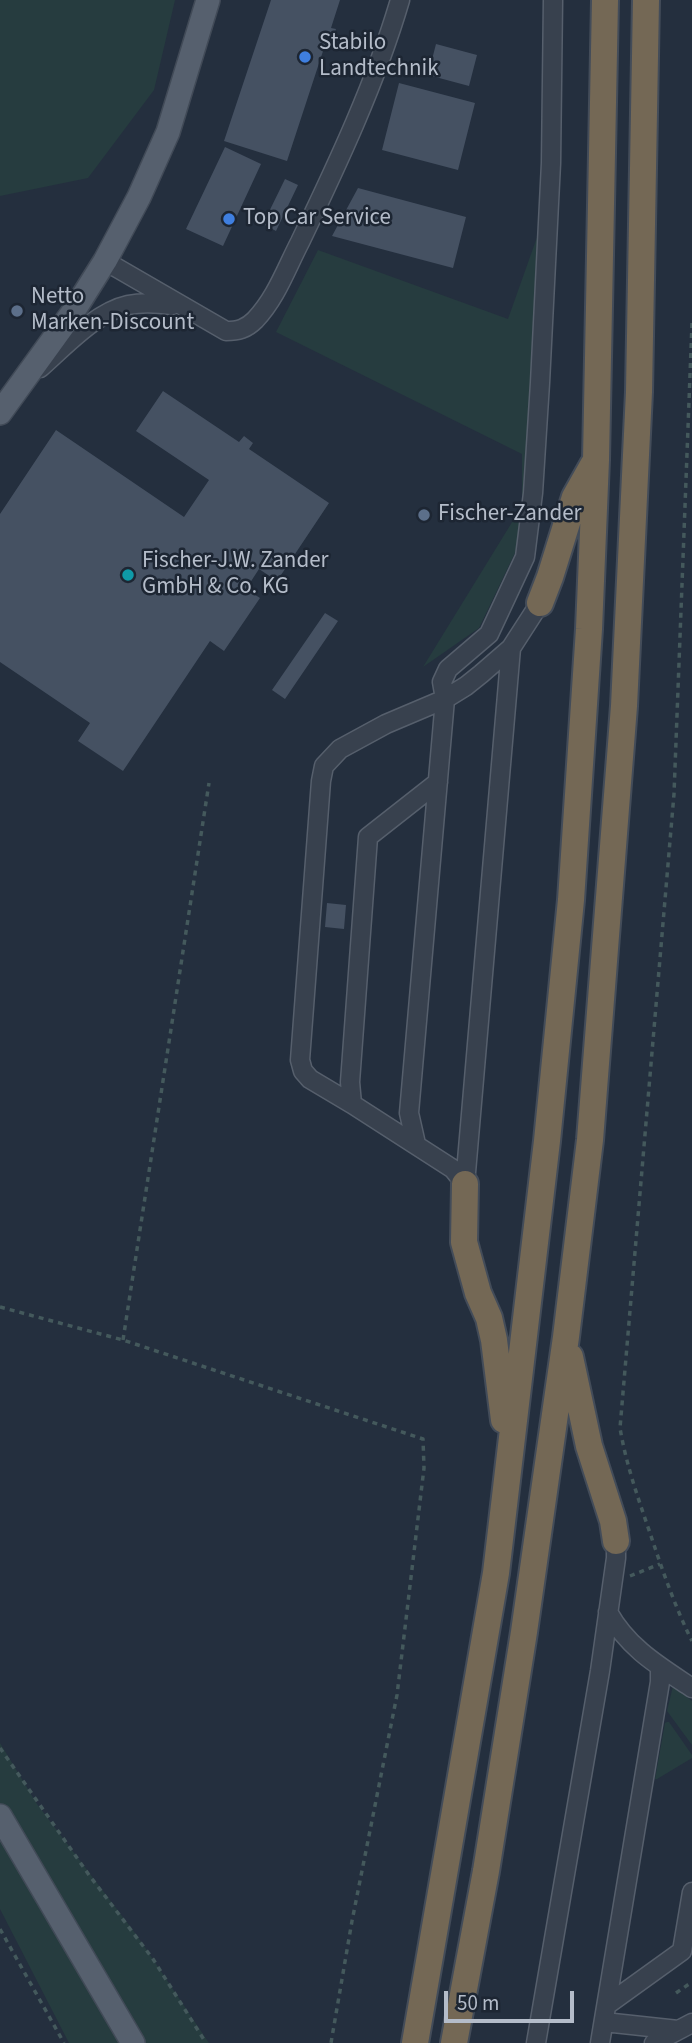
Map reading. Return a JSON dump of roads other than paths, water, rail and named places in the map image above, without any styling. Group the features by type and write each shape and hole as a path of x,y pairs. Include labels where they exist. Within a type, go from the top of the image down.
{"highway":[{"path":"415,2043 496,1573 547,1141 571,900 589,629 596,460 605,0"},
{"path":"454,2043 486,1871 516,1685 566,1337 590,1140 624,706 639,392 646,0"},
{"path":"540,603 575,497 596,460"},
{"path":"465,1184 464,1242 494,1340 509,1464"},
{"path":"566,1337 589,1446 613,1521 616,1541"}],"main road":[{"path":"0,413 73,312 105,261 139,197 168,132 208,0"},
{"path":"0,1816 133,2043"}],"lane":[{"path":"105,261 226,331 240,331 253,323 270,302 328,185 376,70 400,0"},
{"path":"416,1144 409,1113 438,782 444,699 442,682 448,669 489,634 525,557 533,493 551,163 553,0"},
{"path":"24,382 106,313 126,305 147,302 180,306"},
{"path":"465,1184 453,1168 310,1079 303,1071 300,1060 321,781 324,766 340,749 466,686 511,648 540,603"},
{"path":"465,1184 511,648"},
{"path":"352,1104 350,1082 368,837 438,782"},
{"path":"536,2043 600,1671 616,1541"},
{"path":"608,1612 623,1635 640,1651 692,1688"},
{"path":"600,2043 658,1695 660,1667"},
{"path":"605,2014 682,1951 692,1892"},
{"path":"605,2014 685,2027"},
{"path":"654,2043 685,2027"}],"place":[{"name":"Stabilo Landtechnik","path":"305,57"},
{"name":"Top Car Service","path":"229,219"},
{"name":"Netto Marken-Discount","path":"17,311"},
{"name":"Fischer-Zander","path":"424,515"},
{"name":"Fischer-J.W. Zander GmbH & Co. KG","path":"128,575"}]}
